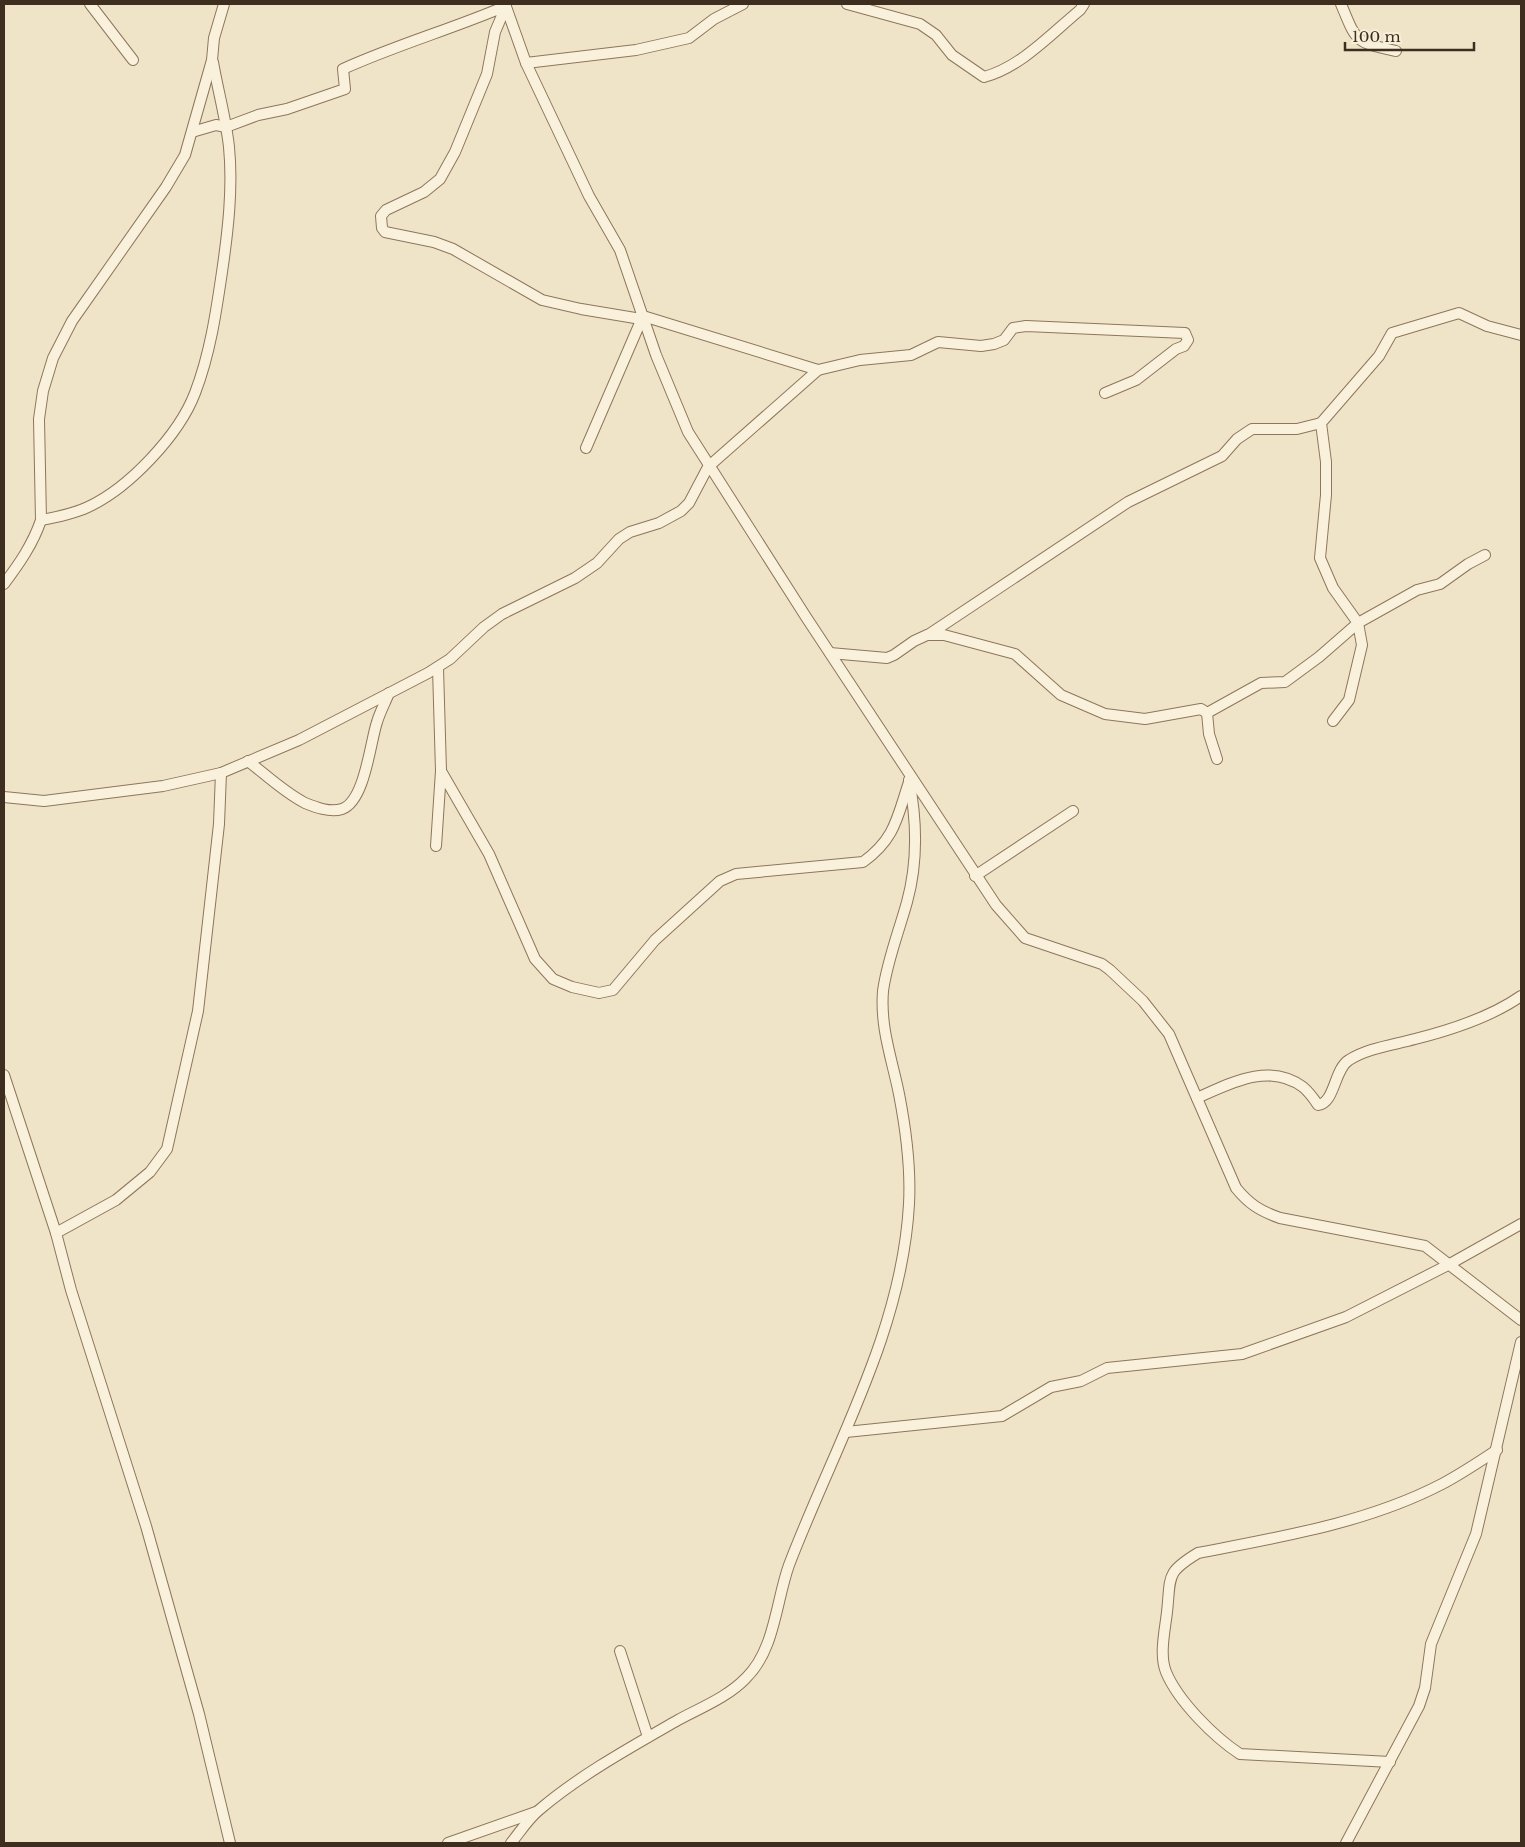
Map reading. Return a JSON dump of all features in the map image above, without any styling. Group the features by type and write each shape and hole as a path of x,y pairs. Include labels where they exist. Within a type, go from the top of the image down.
{"street":[{"path":"90,4 133,60"},
{"path":"4,584 22,560 37,533 41,520 39,420 43,391 53,358 72,321 166,186 185,155 212,60 214,38 224,4"},
{"path":"526,63 636,50 689,38 714,19 743,4"},
{"path":"847,4 920,24 936,35 952,55 984,77 997,73 1035,48 1080,10 1084,4"},
{"path":"1341,4 1357,37 1365,44 1396,52"},
{"path":"192,132 216,124 226,127 258,115 287,109 345,89 343,69 389,49 464,24 505,5"},
{"path":"505,5 526,63 589,196 620,250 642,318 671,395 688,432 708,467 975,876 1021,935 1063,953 1102,964 1142,1001 1169,1034 1236,1188 1248,1203 1263,1212 1280,1218 1425,1246 1521,1320"},
{"path":"505,5 494,32 487,74 455,152 440,179 424,192 386,210 381,216 382,228 385,232 417,238 453,249 542,300 642,318 818,370"},
{"path":"41,520 62,517 90,506 124,484 151,457 178,424 194,395 207,359 226,248 230,203 229,149 212,60"},
{"path":"830,653 887,658 894,655 914,640 927,635 1128,502 1222,456 1237,439 1252,429 1297,429 1321,423 1379,356 1392,333 1459,312 1487,326 1521,335"},
{"path":"586,448 642,318"},
{"path":"4,797 44,801 163,786 221,773 299,740 438,668 484,627 502,614 575,578 597,563 619,539 630,532 659,523 681,511 689,503 708,467 818,370 860,360 911,356 938,342 981,346 994,344 1004,340 1013,328 1026,326 1185,333 1188,340 1184,346 1176,349 1136,380 1105,393"},
{"path":"1321,423 1326,462 1326,495 1320,558 1334,588 1358,623 1362,645 1358,669 1349,700 1333,721"},
{"path":"1207,713 1261,683 1285,682 1319,658 1358,623 1417,590 1440,584 1468,564 1485,555"},
{"path":"927,635 951,636 1014,654 1061,695 1104,714 1145,719 1193,709 1201,709 1207,713"},
{"path":"436,846 441,771 438,668"},
{"path":"248,761 303,802 334,811 343,809 351,803 360,786 377,722 389,693"},
{"path":"1207,713 1209,734 1217,759"},
{"path":"441,771 489,854 535,959 553,980 572,988 598,993 613,990 654,940 720,881 736,874 863,862 878,851 892,834 909,777"},
{"path":"56,1233 116,1200 150,1172 167,1149 198,1011 219,824 221,773"},
{"path":"511,1843 537,1812 568,1788 648,1738 733,1689 747,1678 760,1661 788,1567 846,1432 882,1334 901,1268 908,1212 908,1149 898,1092 884,1039 882,1020 884,989 908,899 915,859 916,818 909,777"},
{"path":"975,876 1073,811"},
{"path":"1197,1098 1260,1075 1279,1075 1304,1088 1318,1105 1324,1104 1328,1101 1333,1084 1347,1061 1367,1052 1424,1037 1498,1011 1521,996"},
{"path":"4,1075 56,1233 71,1290 148,1535 199,1714 230,1843"},
{"path":"846,1432 1002,1416 1050,1387 1082,1381 1107,1368 1242,1354 1346,1317 1448,1265 1521,1224"},
{"path":"1346,1843 1419,1706 1425,1688 1431,1644 1476,1534 1521,1342"},
{"path":"1390,1762 1240,1754 1223,1743 1191,1708 1166,1672 1163,1656 1171,1574 1182,1563 1198,1553 1351,1520 1399,1504 1443,1484 1497,1450"},
{"path":"620,1651 648,1738"},
{"path":"448,1843 537,1812"}]}
